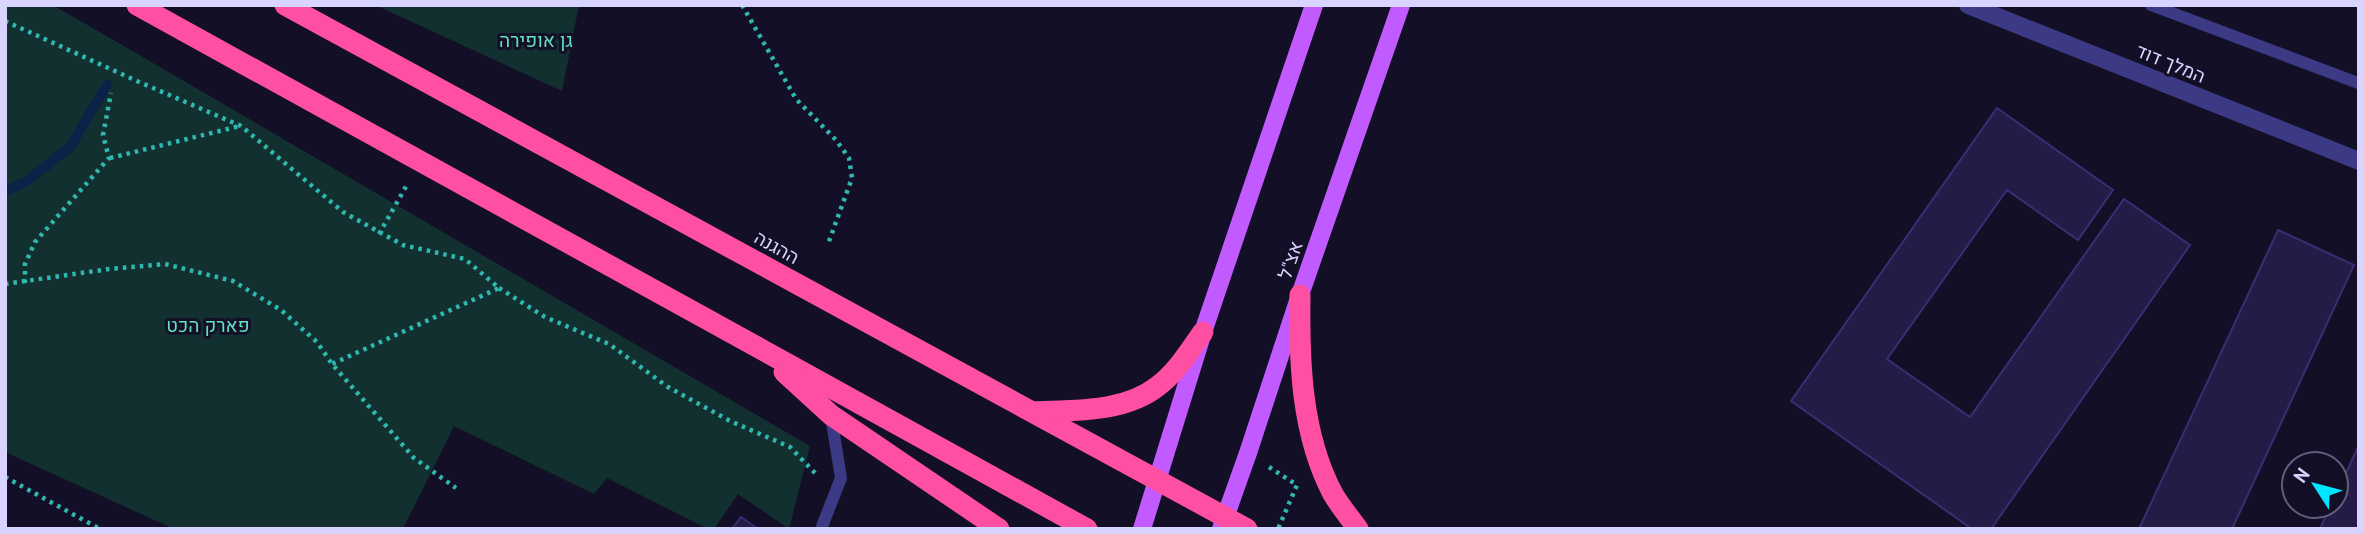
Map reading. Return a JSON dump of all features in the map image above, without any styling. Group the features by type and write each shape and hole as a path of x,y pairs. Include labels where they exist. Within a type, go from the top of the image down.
{"highway":[{"path":"137,5 1087,529"},
{"name":"ההגנה","path":"285,5 1157,480 1223,523 1247,529"},
{"path":"1300,295 1299,344 1311,432 1334,495 1358,529"},
{"path":"1031,412 1097,409 1139,398 1158,387 1173,372 1203,332"},
{"path":"760,349 831,415 999,529"}],"main road":[{"path":"1142,529 1203,332 1314,5"},
{"name":"אצ\"ל","path":"1223,523 1401,5"}],"street":[{"name":"המלך דוד","path":"1968,5 2359,161"}],"lane":[{"path":"2151,5 2358,83"},
{"path":"821,529 841,478 831,415"}],"path":[{"path":"742,5 796,99 836,140 849,158 852,178 828,244"},
{"path":"5,21 241,126 343,212 403,246 465,259 499,288 545,317 609,344 668,387 730,421 790,447 835,494"},
{"path":"109,158 103,135 111,93"},
{"path":"25,283 25,264 35,242 109,158 241,126"},
{"path":"379,234 420,162"},
{"path":"5,284 165,264 233,281 281,310 317,342 332,364 414,458 456,488"},
{"path":"332,364 499,288"},
{"path":"1248,453 1297,485 1278,529"},
{"path":"5,477 100,529"}],"green space":[{"name":"פארק הכט","path":"5,5 52,5 810,446 789,529 738,494 714,529 708,529 607,478 594,494 454,426 403,529 174,529 5,452"},
{"name":"גן אופירה","path":"375,5 579,5 562,91"}],"building":[{"path":"1997,108 2113,190 2078,240 2007,190 1887,359 1970,417 2124,199 2190,245 1991,529 1972,529 1791,401"},
{"path":"2278,230 2354,265 2232,529 2139,529"},
{"path":"2359,445 2359,529 2320,529 2324,520 2350,520 2350,464"},
{"path":"741,517 758,529 732,529"}],"waterway":[{"path":"5,192 27,181 70,147 107,85"}]}
